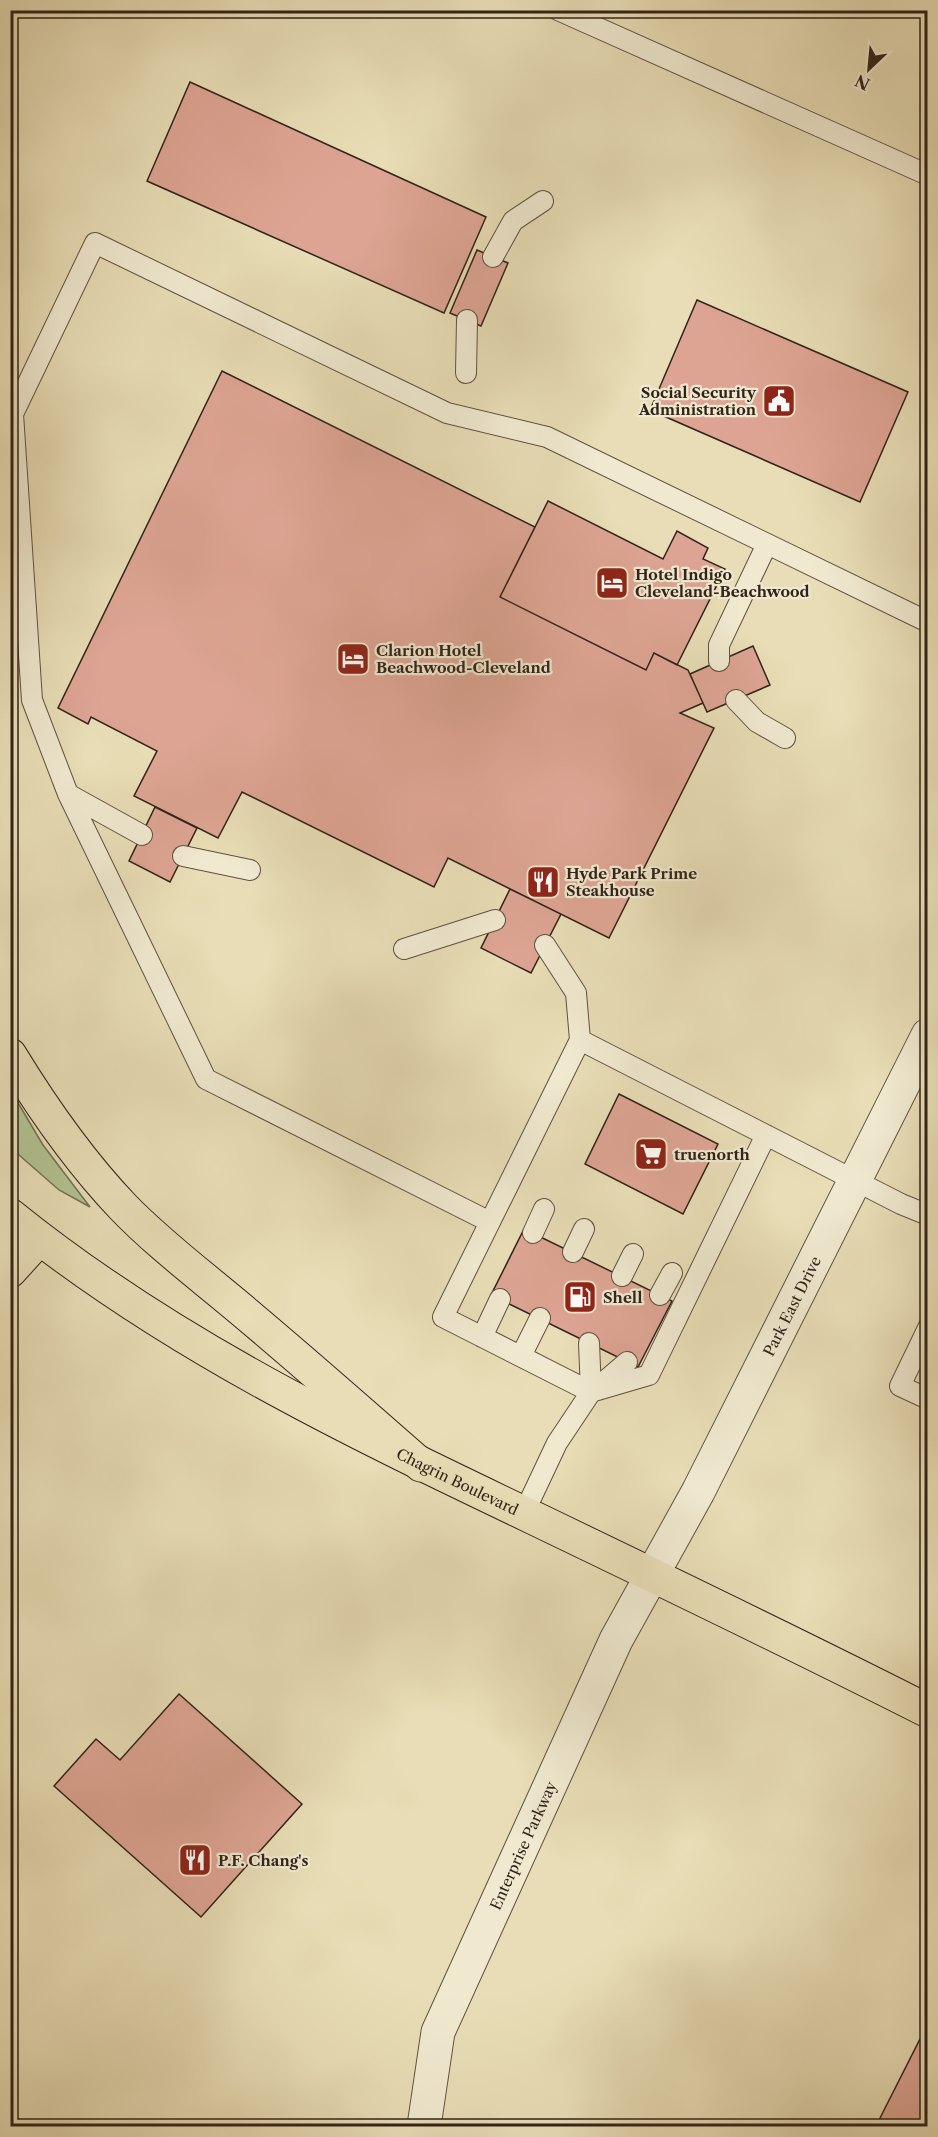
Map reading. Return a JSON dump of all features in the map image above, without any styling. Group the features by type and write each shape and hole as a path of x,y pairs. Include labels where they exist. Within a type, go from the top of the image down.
{"main road":[{"path":"10,1055 66,1139 124,1208 188,1266 421,1464"},
{"name":"Chagrin Boulevard","path":"10,1215 39,1239 159,1322 221,1360 421,1464 710,1601 927,1710"},
{"path":"10,1271 39,1239"}],"street":[{"name":"Park East Drive","path":"653,1575 698,1492 927,1035"},
{"name":"Enterprise Parkway","path":"424,2127 438,2032 616,1640 653,1575"}],"lane":[{"path":"558,10 578,15 927,175"},
{"path":"493,257 513,221 543,201"},
{"path":"490,1222 207,1079 68,794 32,700 13,414 95,243 447,413 547,437 927,622"},
{"path":"466,373 467,320"},
{"path":"719,662 719,645 767,544"},
{"path":"736,700 757,722 785,738"},
{"path":"68,794 142,835"},
{"path":"183,856 250,870"},
{"path":"404,949 495,920"},
{"path":"545,945 576,993 580,1040 443,1317 591,1392 649,1375 766,1135"},
{"path":"580,1040 927,1215"},
{"path":"533,1233 544,1209"},
{"path":"573,1252 584,1229"},
{"path":"622,1276 633,1254"},
{"path":"660,1295 672,1273"},
{"path":"482,1337 500,1299"},
{"path":"521,1356 540,1318"},
{"path":"927,1328 900,1386 927,1400"},
{"path":"589,1343 591,1392"},
{"path":"524,1513 557,1443 591,1392 627,1362"}],"green space":[{"path":"11,1091 43,1145 90,1207 59,1190 11,1148"}],"building":[{"path":"190,82 486,217 444,313 147,181"},
{"path":"477,250 508,263 481,326 450,313"},
{"name":"Social Security Administration","path":"697,300 908,392 860,502 650,410"},
{"name":"Clarion Hotel Beachwood-Cleveland","path":"222,371 535,527 500,597 646,670 654,653 688,670 703,703 680,713 714,728 609,938 448,858 434,887 242,792 218,838 134,796 157,751 91,717 88,724 58,708"},
{"name":"Hotel Indigo Cleveland-Beachwood","path":"548,501 663,559 677,531 708,548 703,559 725,569 677,665 654,653 646,670 500,597"},
{"path":"753,646 770,685 707,712 690,674"},
{"path":"155,807 197,828 170,882 129,861"},
{"path":"510,889 561,914 531,973 481,948"},
{"name":"truenorth","path":"619,1094 718,1144 683,1214 585,1164"},
{"name":"Shell","path":"524,1229 672,1301 638,1367 491,1295"},
{"name":"P.F. Chang's","path":"179,1694 302,1804 201,1917 54,1786 96,1739 120,1760"},
{"path":"920,2039 928,2043 928,2126 876,2126"}],"place":[{"name":"Social Security Administration","path":"779,401"},
{"name":"Hotel Indigo Cleveland-Beachwood","path":"612,583"},
{"name":"Clarion Hotel Beachwood-Cleveland","path":"353,659"},
{"name":"Hyde Park Prime Steakhouse","path":"543,882"},
{"name":"truenorth","path":"651,1154"},
{"name":"Shell","path":"580,1297"},
{"name":"P.F. Chang's","path":"195,1860"}]}
